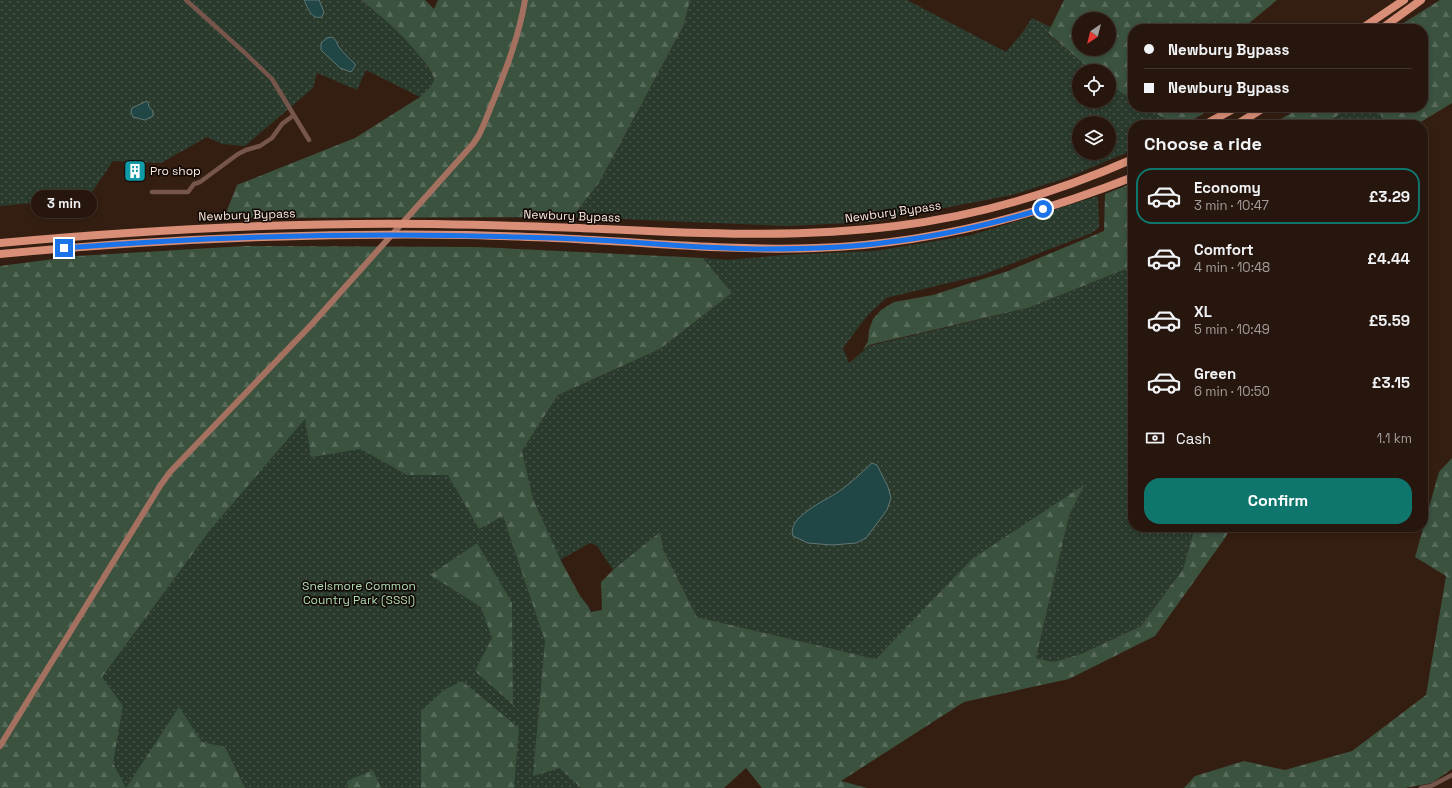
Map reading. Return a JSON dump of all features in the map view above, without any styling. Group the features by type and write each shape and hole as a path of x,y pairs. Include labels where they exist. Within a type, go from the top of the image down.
{"highway":[{"path":"1368,24 1404,0"},
{"path":"1388,24 1422,0"},
{"path":"1213,120 1228,112"},
{"path":"1244,120 1257,112"},
{"name":"Newbury Bypass","path":"0,243 73,236 345,224 525,226 746,234 819,233 898,226 978,210 1074,183 1128,161"},
{"name":"Newbury Bypass","path":"0,254 215,239 364,235 542,237 763,249 825,248 889,242 986,225 1054,206 1128,179"}],"main road":[{"path":"0,746 170,472 307,330 473,144 479,135 490,109 518,32 525,0"}],"street":[{"path":"186,0 245,52 272,79 309,140"},
{"path":"152,192 188,192 194,184 200,182 238,154 260,146 272,138 282,124 294,115"},
{"path":"1421,788 1431,786 1452,775"}],"green space":[{"path":"0,0 361,0 403,36 422,58 434,80 431,86 420,97 366,70 357,90 317,73 313,88 245,146 222,144 207,137 161,163 113,161 88,198 0,206"},
{"path":"361,0 425,0 434,9 438,0 690,0 684,25 599,183 572,217 224,218 237,185 355,138 420,97 431,86 434,80 433,76 412,46 384,19"},
{"path":"690,0 907,0 1006,52 1032,18 1051,27 1048,34 1072,54 1072,56 1074,56 1084,64 1072,64 1072,108 1116,108 1116,89 1128,97 1128,112 1153,112 1167,120 1128,120 1128,152 1116,157 1116,116 1072,116 1072,160 1109,160 1066,178 1012,195 871,222 787,226 572,217 599,183 684,25"},
{"path":"1064,0 1277,0 1248,24 1128,24 1128,97 1116,89 1116,64 1084,64 1075,56 1116,56 1116,12 1072,12 1072,54 1048,33"},
{"path":"1440,0 1452,0 1452,103 1424,120 1380,120 1382,118 1379,112 1428,112 1428,24 1402,24"},
{"path":"1153,112 1204,112 1192,120 1167,120"},
{"path":"1293,112 1342,112 1332,120 1279,120"},
{"path":"1343,112 1379,112 1382,118 1380,120 1332,120"},
{"path":"1128,185 1128,268 1028,308 869,345 863,350 868,341 869,330 873,319 881,310 894,302 933,295 1008,271 1104,231 1105,194"},
{"name":"Snelsmore Common Country Park (SSSI)","path":"1098,196 1099,227 1092,233 982,275 886,298 867,316 843,348 849,363 869,346 1028,308 1128,268 1128,532 1194,532 1183,569 1141,626 1081,654 1053,662 1036,658 1069,516 1083,485 876,659 697,617 663,549 660,533 613,570 597,546 590,543 560,560 580,596 591,612 602,610 709,788 0,788 255,384 472,395 532,497 522,451 558,395 660,349 732,293 703,258 729,260 783,255 875,251 972,235"},
{"path":"245,246 477,247 703,258 732,293 660,349 558,395 522,451 533,499 560,559 580,596 591,612 602,610 601,582 613,570 660,532 663,549 697,617 876,659 972,559 1084,485 1069,516 1036,658 1053,662 1081,654 1141,626 1183,569 1194,532 1228,532 1155,636 1069,679 964,702 841,781 867,788 762,788 746,768 724,788 581,788 560,768 533,776 545,641 503,516 479,529 448,475 407,475 361,449 311,457 305,419 210,530 102,677 123,706 113,763 126,788 0,788 0,266 77,256"},
{"path":"1452,458 1452,769 1432,783 1405,788 1184,788 1195,776 1244,761 1285,770 1352,751 1426,695 1446,576 1415,557 1422,532 1428,532 1428,511 1439,472"},
{"path":"477,543 512,603 513,705 475,671 492,638 481,607 430,575"},
{"path":"462,681 519,728 514,788 421,788 421,711 444,690"},
{"path":"179,707 202,742 225,747 245,788 126,788"},
{"path":"373,770 381,788 348,788 347,781"}],"water":[{"path":"304,0 319,0 324,12 322,17 315,17 309,10"},
{"path":"332,37 336,40 342,51 355,64 351,72 340,68 321,50 321,43 327,38"},
{"path":"147,101 149,107 153,111 153,116 145,120 133,117 131,112 132,108"},
{"path":"872,463 877,465 888,487 891,498 887,510 866,538 856,543 832,545 808,543 793,536 792,529 801,516 817,504 842,489"}],"place":[{"name":"Pro shop","path":"135,171"}],"route":[{"path":"64,248 238,237 465,235 558,238 763,249 818,248 862,245 932,236 986,225 1043,209"}]}
